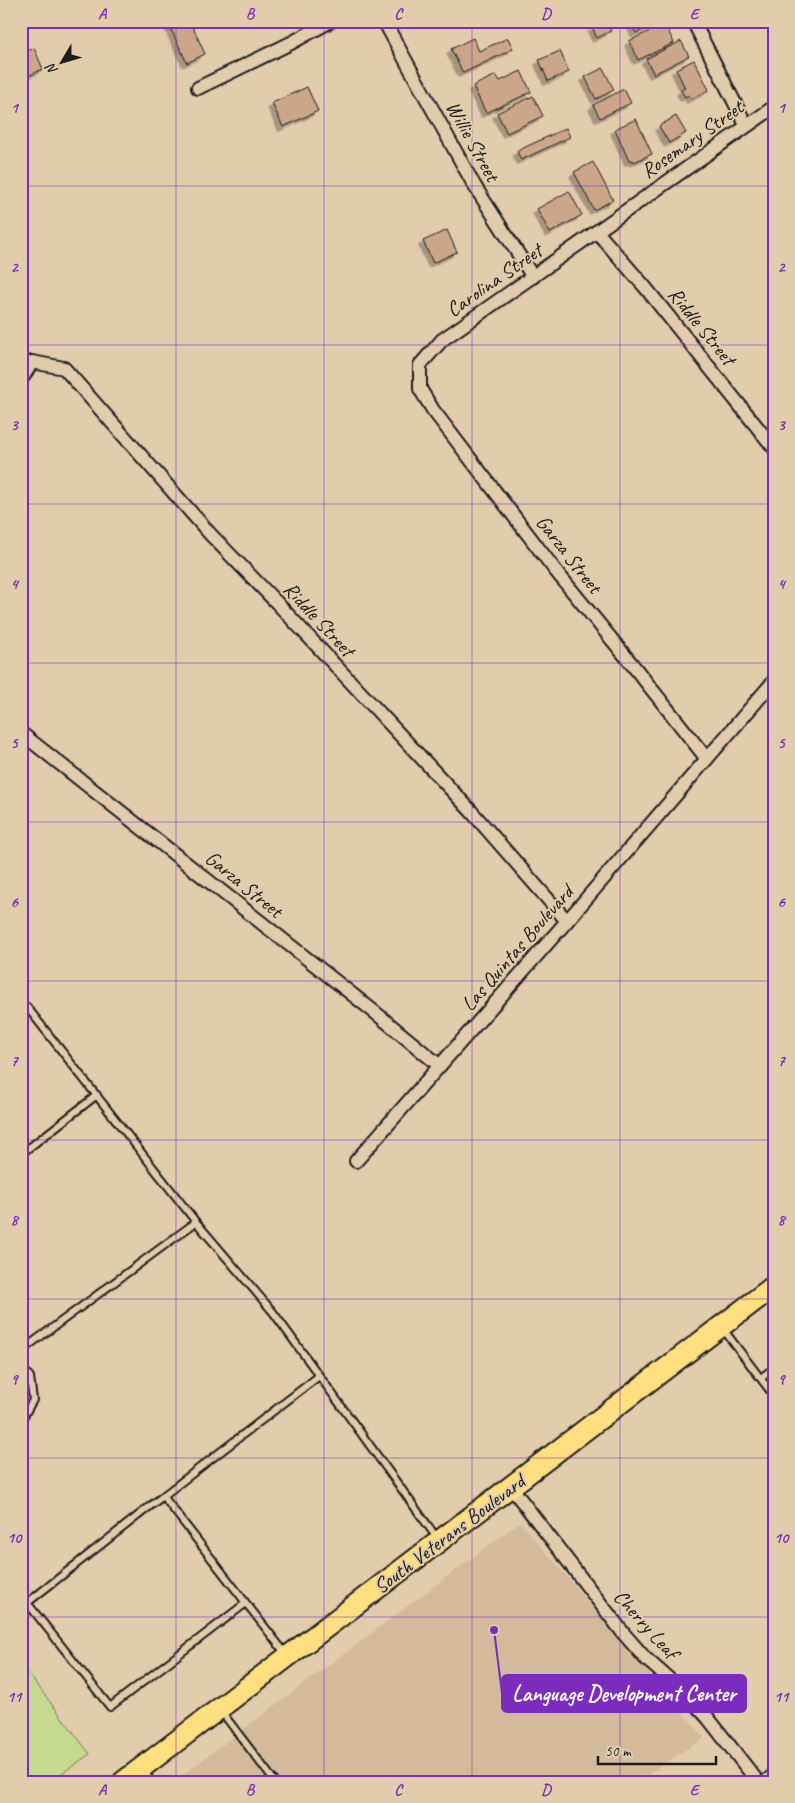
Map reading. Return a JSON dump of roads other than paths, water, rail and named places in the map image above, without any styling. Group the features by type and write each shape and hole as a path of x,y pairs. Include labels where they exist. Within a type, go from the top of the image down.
{"main road":[{"name":"South Veterans Boulevard","path":"123,1782 146,1775 219,1709 774,1286"}],"street":[{"path":"198,88 290,43 330,21"},
{"name":"Willie Street","path":"384,21 474,186 533,277"},
{"path":"693,21 746,125"},
{"name":"Rosemary Street","path":"596,232 774,107"},
{"name":"Carolina Street","path":"420,366 442,340 596,232"},
{"name":"Riddle Street","path":"596,232 645,286 774,448"},
{"name":"Riddle Street","path":"21,380 32,362 64,368 211,535 471,810 567,921"},
{"name":"Garza Street","path":"420,366 420,389 433,410 554,570 707,759"},
{"name":"Las Quintas Boulevard","path":"356,1161 774,682"},
{"name":"Garza Street","path":"21,733 378,1014 440,1066"},
{"name":"Cherry Leaf","path":"511,1487 624,1634 645,1658 688,1696 708,1718 758,1782"},
{"path":"765,1782 774,1775"}],"lane":[{"path":"21,1011 27,1007 196,1222 273,1312 440,1541"},
{"path":"21,1154 97,1095"},
{"path":"21,1352 196,1222"},
{"path":"721,1326 774,1396"},
{"path":"21,1366 30,1377 33,1400 21,1421"},
{"path":"761,1378 774,1368"},
{"path":"27,1603 319,1376"},
{"path":"163,1496 288,1656"},
{"path":"21,1595 110,1707 246,1603"},
{"path":"219,1709 275,1782"}],"place":[{"name":"Language Development Center","path":"494,1630"}]}
